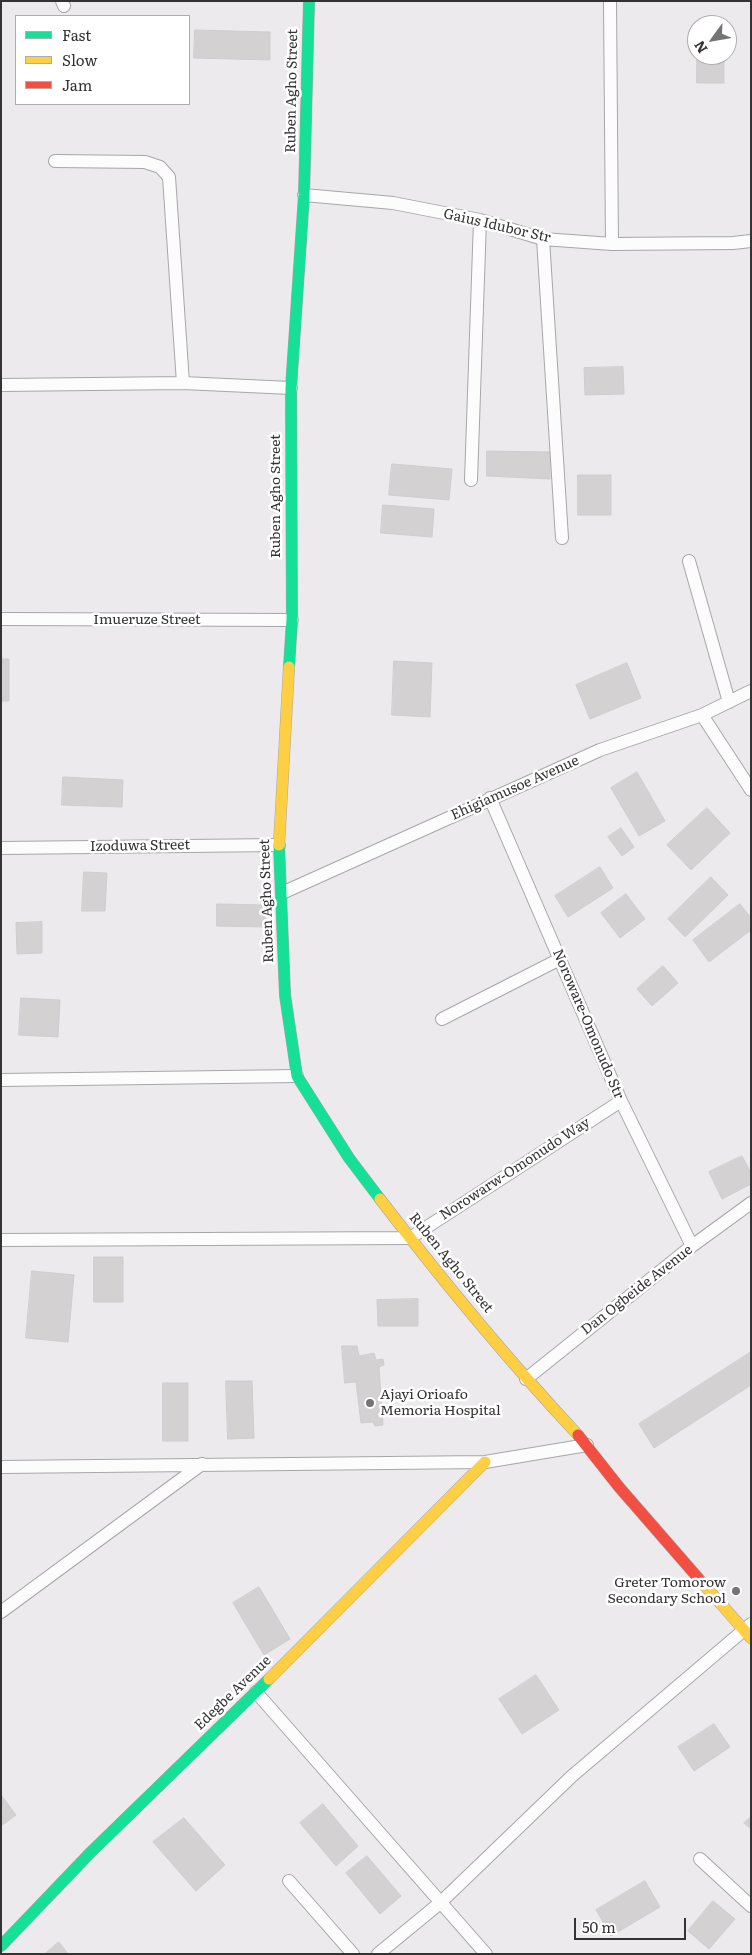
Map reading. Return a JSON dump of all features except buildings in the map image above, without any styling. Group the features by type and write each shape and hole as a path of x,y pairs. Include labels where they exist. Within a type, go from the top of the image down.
{"street":[{"name":"Ruben Agho Street","path":"309,1 304,195 291,388 292,620 279,844 285,995 297,1076 349,1158 410,1238 526,1379 586,1445 619,1487 748,1630"},
{"path":"610,1 612,244"},
{"path":"54,161 145,162 160,167 169,177 183,383"},
{"name":"Gaius Idubor Str","path":"304,195 393,203 480,220 543,239 612,244 733,243 751,241"},
{"path":"470,480 480,220"},
{"path":"543,239 562,538"},
{"path":"1,385 183,383 291,388"},
{"path":"689,561 729,702"},
{"name":"Imueruze Street","path":"1,619 292,620"},
{"name":"Ehigiamusoe Avenue","path":"282,893 600,750 702,715 751,692"},
{"path":"702,715 751,790"},
{"name":"Noroware-Omonudo Str","path":"490,798 621,1101 692,1246"},
{"name":"Izoduwa Street","path":"1,848 279,844"},
{"path":"442,1019 560,959"},
{"path":"1,1080 297,1076"},
{"name":"Norowarw-Omonudo Way","path":"410,1238 621,1101"},
{"name":"Dan Ogbeide Avenue","path":"526,1379 692,1246 751,1203"},
{"path":"1,1240 410,1238"},
{"path":"1,1467 485,1462 586,1445"},
{"name":"Edegbe Avenue","path":"1,1946 91,1852 256,1692 485,1462"},
{"path":"1,1612 202,1464"},
{"path":"378,1954 440,1903 572,1776 748,1630"},
{"path":"256,1692 486,1954"},
{"path":"700,1859 751,1906"},
{"path":"289,1881 353,1954"}],"traffic: fast":[{"path":"289,667 292,620 291,388 304,195 309,1"},
{"path":"279,845 285,995 297,1076 349,1158 380,1199"},
{"path":"1,1946 91,1852 269,1679"}],"traffic: slow":[{"path":"279,845 289,667"},
{"path":"380,1199 476,1319 578,1435"},
{"path":"269,1679 485,1462"},
{"path":"699,1579 751,1638"}],"traffic: jam":[{"path":"578,1435 619,1487 699,1579"}],"place":[{"name":"Ajayi Orioafo Memoria Hospital","path":"370,1403"},
{"name":"Greter Tomorow Secondary School","path":"736,1591"}]}
